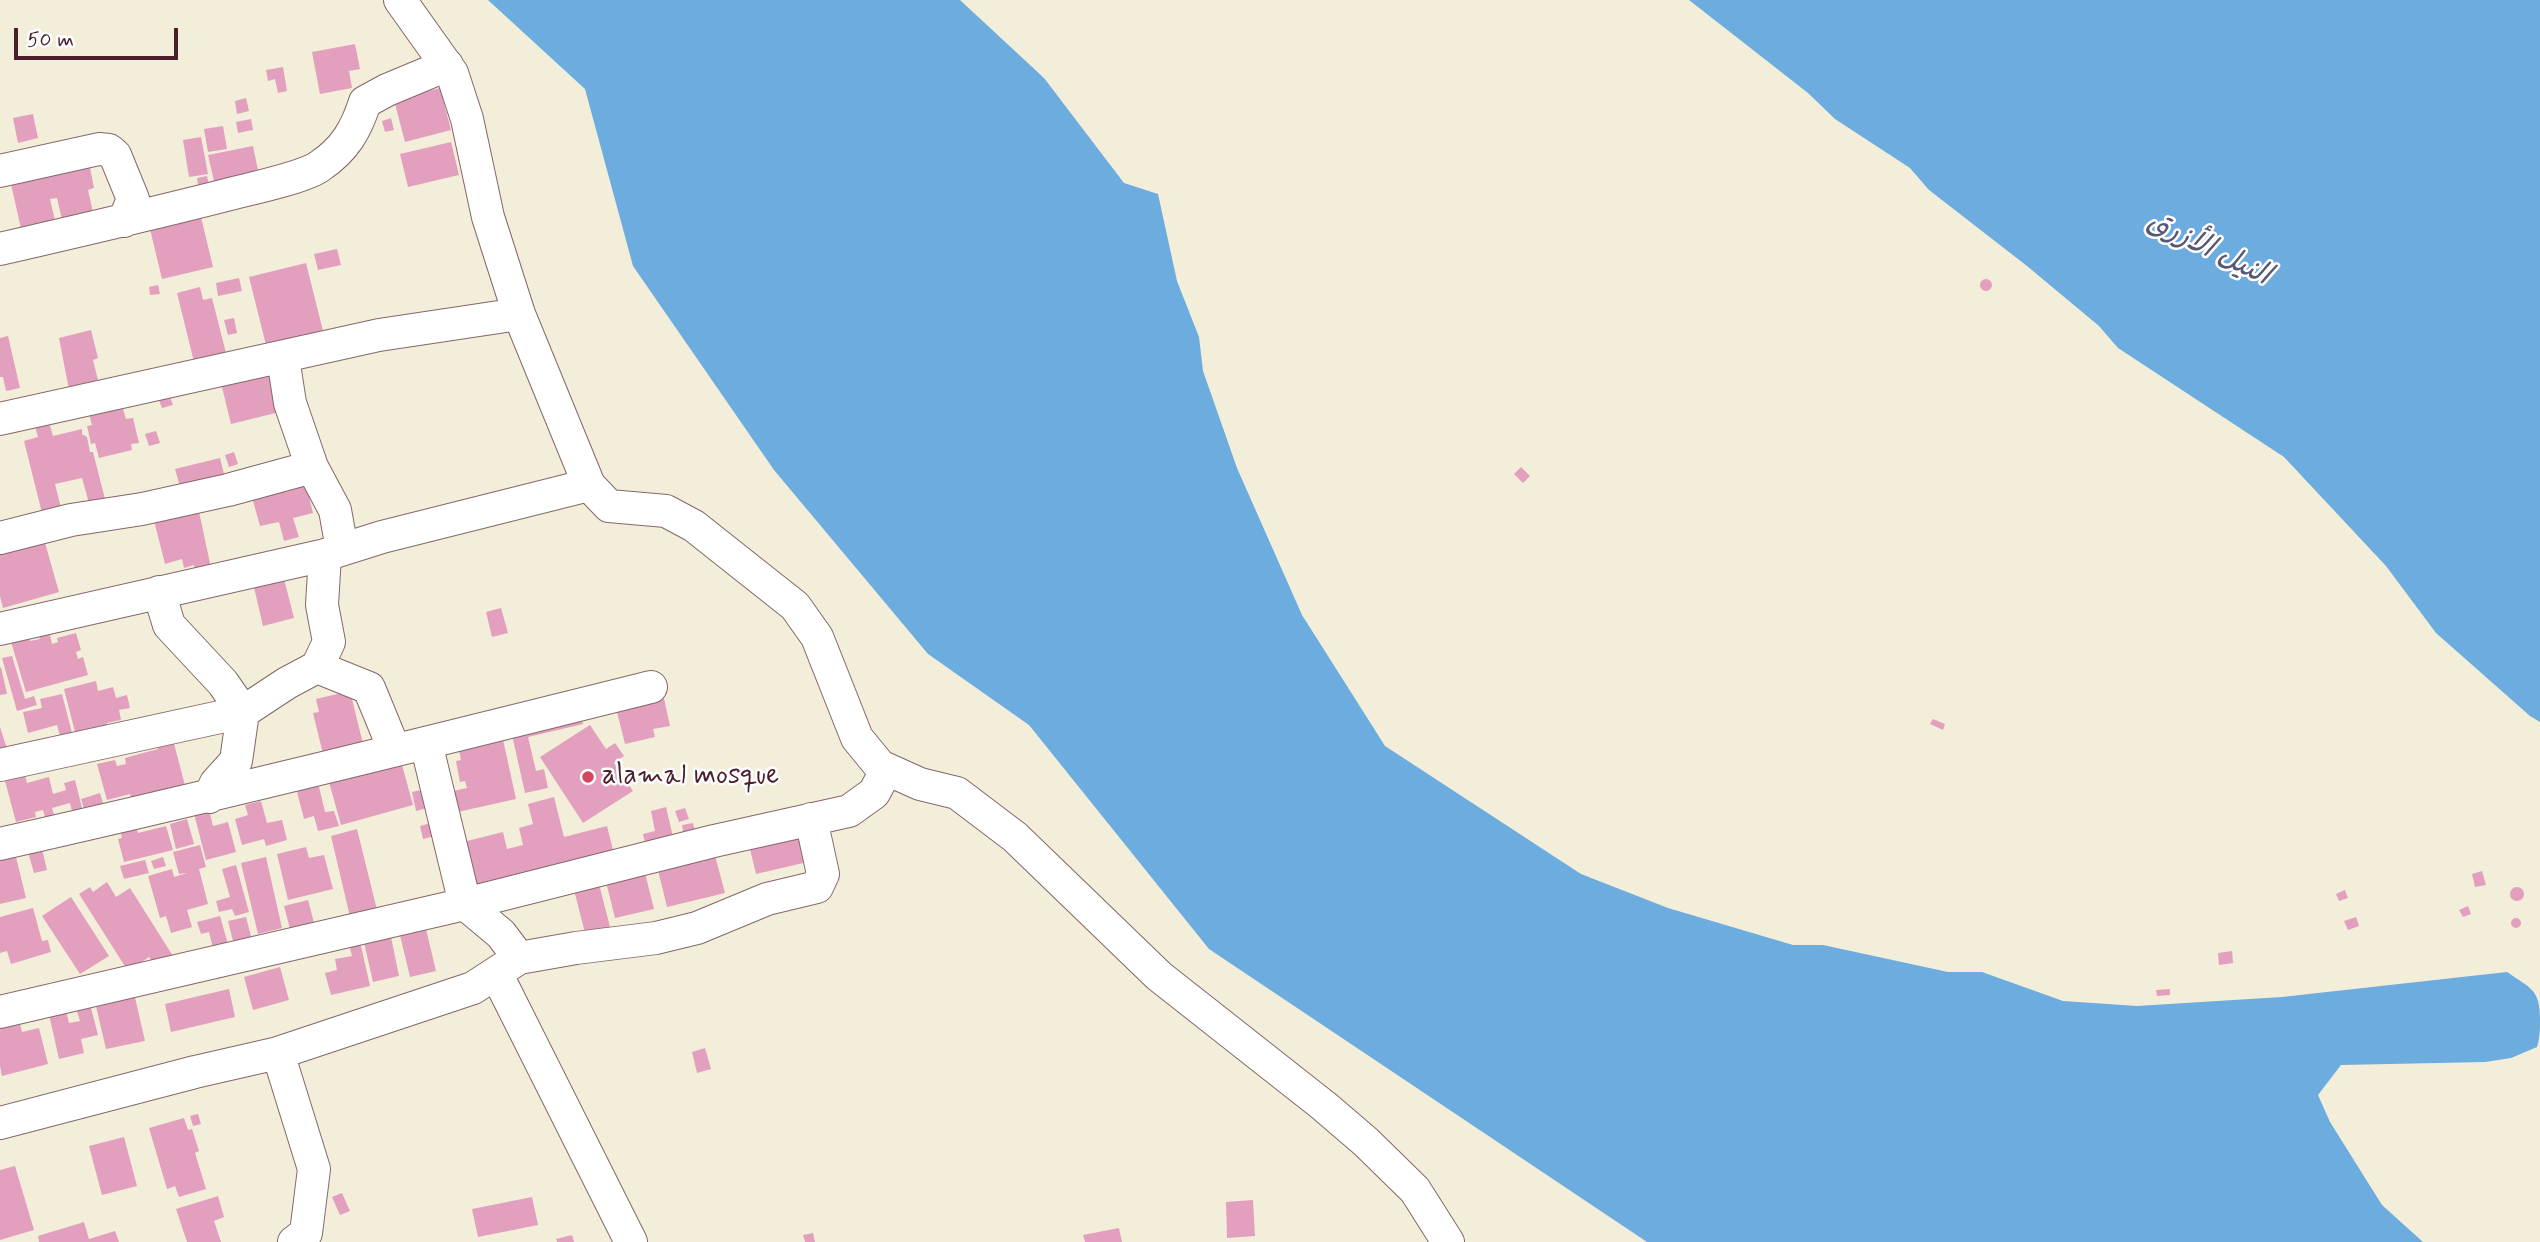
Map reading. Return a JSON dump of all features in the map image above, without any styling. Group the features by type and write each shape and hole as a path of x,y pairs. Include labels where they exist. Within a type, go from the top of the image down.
{"street":[{"path":"400,0 452,73 467,119 488,217 519,314 589,485 609,506 666,511 694,526 795,606 817,637 857,738 880,766 920,784 957,793 1015,837 1159,976 1366,1142 1415,1190 1448,1242"},
{"path":"0,249 263,186 318,168 339,151 358,127 365,102 447,65"},
{"path":"0,171 99,149 109,150 115,155 133,199 124,221"},
{"path":"0,419 379,335 519,314"},
{"path":"0,765 243,712 317,667 329,642 322,606 333,552 335,510 312,467 290,403 283,358"},
{"path":"0,538 71,520 142,509 215,493 312,467"},
{"path":"0,629 333,552 589,485"},
{"path":"159,592 169,625 223,683 243,712 236,761 216,783 209,797"},
{"path":"317,667 369,688 394,749"},
{"path":"0,844 209,797 651,687"},
{"path":"426,743 465,904 501,934 507,966 631,1242"},
{"path":"2,1007 465,904 612,866 849,811 874,793 887,769"},
{"path":"0,1123 278,1053 473,988 507,966 576,948 656,938 697,928 767,899 817,887 823,874 811,819"},
{"path":"278,1053 314,1169 306,1233 294,1242"}],"water":[{"path":"488,0 960,0 1044,78 1124,183 1158,194 1177,281 1199,337 1203,371 1237,468 1302,615 1385,746 1581,874 1668,908 1793,945 1823,945 1948,972 1982,972 2063,1001 2137,1006 2282,997 2507,972 2536,995 2540,1009 2537,1047 2511,1058 2485,1062 2341,1065 2318,1095 2330,1122 2382,1205 2423,1242 1647,1242 1209,949 1029,725 928,654 774,470 633,266 585,89"},
{"name":"النيل الأزرق","path":"1689,0 2540,0 2540,722 2436,633 2386,566 2284,457 2118,348 2099,326 1929,190 1910,168 1835,119 1808,93"}],"building":[{"path":"355,44 360,69 349,71 352,88 320,94 312,52"},
{"path":"283,67 287,91 278,93 275,79 268,81 266,70"},
{"path":"440,88 451,130 405,142 394,100"},
{"path":"246,98 249,111 237,114 235,101"},
{"path":"33,114 38,138 18,143 13,118"},
{"path":"391,118 394,130 385,132 382,121"},
{"path":"251,119 253,130 238,133 236,122"},
{"path":"223,126 227,149 208,152 204,129"},
{"path":"201,137 208,174 189,177 183,140"},
{"path":"451,142 459,175 408,187 400,154"},
{"path":"253,146 260,180 216,190 208,155"},
{"path":"88,157 94,188 88,190 94,217 63,224 57,198 50,199 56,225 22,233 9,175"},
{"path":"207,176 210,189 199,191 197,178"},
{"path":"200,213 213,267 162,279 149,225"},
{"path":"337,249 341,265 318,270 314,254"},
{"path":"306,263 324,335 267,349 249,277"},
{"path":"239,278 242,291 218,296 216,283"},
{"path":"1986,279 1992,285 1986,291 1980,285"},
{"path":"158,285 160,294 150,295 149,287"},
{"path":"200,287 203,300 212,298 227,357 195,366 177,293"},
{"path":"234,318 237,333 228,335 224,320"},
{"path":"91,330 98,358 93,360 98,380 86,383 88,391 70,395 59,338"},
{"path":"8,336 20,388 6,391 3,377 0,377 0,338"},
{"path":"274,370 284,411 231,424 221,383"},
{"path":"168,391 173,405 162,408 157,395"},
{"path":"121,402 126,419 133,418 139,443 131,444 132,450 99,458 95,443 91,444 87,426 92,425 88,410"},
{"path":"49,422 53,436 82,429 90,452 93,452 106,503 90,507 82,478 55,484 62,512 43,517 24,441 38,437 35,426"},
{"path":"156,431 160,443 149,446 145,434"},
{"path":"234,452 238,464 229,467 225,455"},
{"path":"220,458 225,478 182,494 175,469"},
{"path":"1521,467 1530,476 1523,483 1514,474"},
{"path":"304,476 313,513 293,518 299,537 284,541 279,522 260,526 250,490"},
{"path":"197,502 211,568 195,572 194,565 184,568 182,559 165,564 152,513"},
{"path":"45,543 59,592 3,608 0,596 0,555"},
{"path":"283,575 294,618 263,626 253,583"},
{"path":"501,608 508,633 492,637 486,612"},
{"path":"49,631 52,644 58,642 57,638 76,633 81,650 76,652 78,659 83,657 88,675 26,692 11,642 29,637 30,641 40,639 38,634"},
{"path":"12,656 25,699 34,696 37,705 17,711 2,658"},
{"path":"0,668 7,694 0,695"},
{"path":"96,681 98,691 113,687 116,698 127,695 130,708 119,710 121,720 107,723 108,728 76,736 64,689"},
{"path":"662,689 670,726 653,729 655,737 625,744 614,700"},
{"path":"350,691 364,748 324,758 313,713 319,712 316,699"},
{"path":"62,694 72,733 60,736 57,725 28,733 23,712 42,708 40,699"},
{"path":"580,710 583,724 528,737 536,771 544,769 548,788 525,793 510,726"},
{"path":"1933,719 1945,724 1943,730 1930,724"},
{"name":"alamal mosque","path":"590,725 606,749 615,743 624,756 614,763 633,791 583,823 540,757"},
{"path":"0,727 9,755 0,758"},
{"path":"502,735 516,799 453,813 448,792 467,788 465,781 460,782 456,761 461,760 458,746"},
{"path":"172,736 187,793 133,807 130,794 107,800 97,764 115,760 117,766 126,764 125,758 158,749 156,740"},
{"path":"399,754 413,805 341,825 329,782"},
{"path":"316,774 325,812 334,811 339,826 318,831 314,816 304,819 294,780"},
{"path":"25,775 27,783 49,777 53,794 66,790 64,783 75,780 83,812 73,815 70,803 52,808 56,821 47,824 43,810 35,812 36,817 16,822 5,781"},
{"path":"434,787 439,805 416,811 412,792"},
{"path":"100,793 106,813 87,819 81,799"},
{"path":"554,797 564,837 607,826 614,854 467,890 455,844 503,832 507,849 523,845 519,828 533,824 528,804"},
{"path":"261,801 267,823 282,820 287,840 266,846 264,839 242,845 235,819 248,815 245,805"},
{"path":"208,806 213,826 228,822 236,852 206,860 193,810"},
{"path":"666,807 674,841 646,847 643,834 655,831 651,811"},
{"path":"685,808 689,819 679,822 675,811"},
{"path":"187,819 194,844 176,849 170,824"},
{"path":"442,820 446,833 423,839 420,826"},
{"path":"135,821 138,833 166,826 173,850 124,862 118,839 122,838 119,826"},
{"path":"693,823 696,836 684,838 682,825"},
{"path":"357,829 377,910 350,917 331,836"},
{"path":"804,831 812,861 756,874 749,845"},
{"path":"200,845 206,867 199,869 208,904 187,910 192,927 171,933 166,916 160,918 148,876 172,869 174,877 187,873 179,874 173,852"},
{"path":"306,847 309,858 324,855 333,889 288,900 277,854"},
{"path":"713,848 725,893 667,907 656,862"},
{"path":"42,849 47,870 34,873 28,852"},
{"path":"15,853 26,898 0,904 0,856"},
{"path":"163,857 166,866 154,869 151,861"},
{"path":"266,857 282,928 258,934 241,863"},
{"path":"145,860 149,873 124,879 120,866"},
{"path":"236,865 249,912 235,916 232,909 219,912 216,901 230,897 222,869"},
{"path":"643,865 654,909 615,918 604,874"},
{"path":"2482,871 2486,885 2475,887 2472,874"},
{"path":"597,876 610,927 585,933 572,882"},
{"path":"107,882 116,897 130,888 173,956 156,967 149,957 128,971 79,894 90,887 93,892"},
{"path":"2517,887 2522,889 2522,899 2517,901 2512,899 2510,894 2512,889"},
{"path":"2345,890 2348,898 2339,901 2336,894"},
{"path":"71,897 109,956 80,974 42,916"},
{"path":"308,900 314,923 290,929 284,906"},
{"path":"2468,906 2471,914 2463,917 2459,910"},
{"path":"33,908 42,941 48,940 51,952 11,964 7,951 0,953 0,917"},
{"path":"220,916 229,948 214,952 209,932 201,934 197,922"},
{"path":"246,917 252,940 234,945 228,921"},
{"path":"2356,917 2359,926 2348,930 2344,921"},
{"path":"2516,918 2520,919 2520,927 2516,928 2512,927 2511,923 2512,919"},
{"path":"425,925 436,971 410,977 399,931"},
{"path":"390,932 399,976 373,982 363,938"},
{"path":"359,937 370,986 331,995 325,973 337,970 335,959 352,956 348,940"},
{"path":"2232,951 2233,963 2219,965 2218,953"},
{"path":"280,967 289,1000 253,1010 244,977"},
{"path":"229,989 235,1017 171,1032 165,1004"},
{"path":"2170,989 2170,995 2157,996 2156,990"},
{"path":"134,993 145,1041 106,1049 95,1002"},
{"path":"90,1004 98,1035 81,1039 84,1053 59,1059 48,1010 65,1006 69,1023 80,1021 76,1008"},
{"path":"19,1020 22,1032 39,1028 48,1064 2,1076 0,1024"},
{"path":"705,1048 711,1069 697,1073 692,1052"},
{"path":"198,1114 201,1124 193,1126 190,1116"},
{"path":"184,1118 188,1130 192,1129 199,1151 195,1153 206,1189 179,1197 175,1186 167,1189 149,1128"},
{"path":"124,1137 137,1186 102,1195 89,1146"},
{"path":"15,1166 34,1230 0,1240 0,1170"},
{"path":"342,1193 350,1211 340,1215 332,1197"},
{"path":"218,1196 224,1217 214,1221 221,1242 187,1242 176,1209"},
{"path":"532,1197 538,1225 478,1237 472,1209"},
{"path":"1253,1200 1255,1236 1227,1238 1226,1202"},
{"path":"84,1222 89,1239 115,1231 119,1242 39,1242 38,1236"},
{"path":"1119,1228 1122,1242 1085,1242 1083,1235"},
{"path":"813,1233 815,1242 805,1242 803,1235"},
{"path":"572,1235 574,1242 557,1242 556,1239"}],"place":[{"name":"alamal mosque","path":"588,777"}]}
